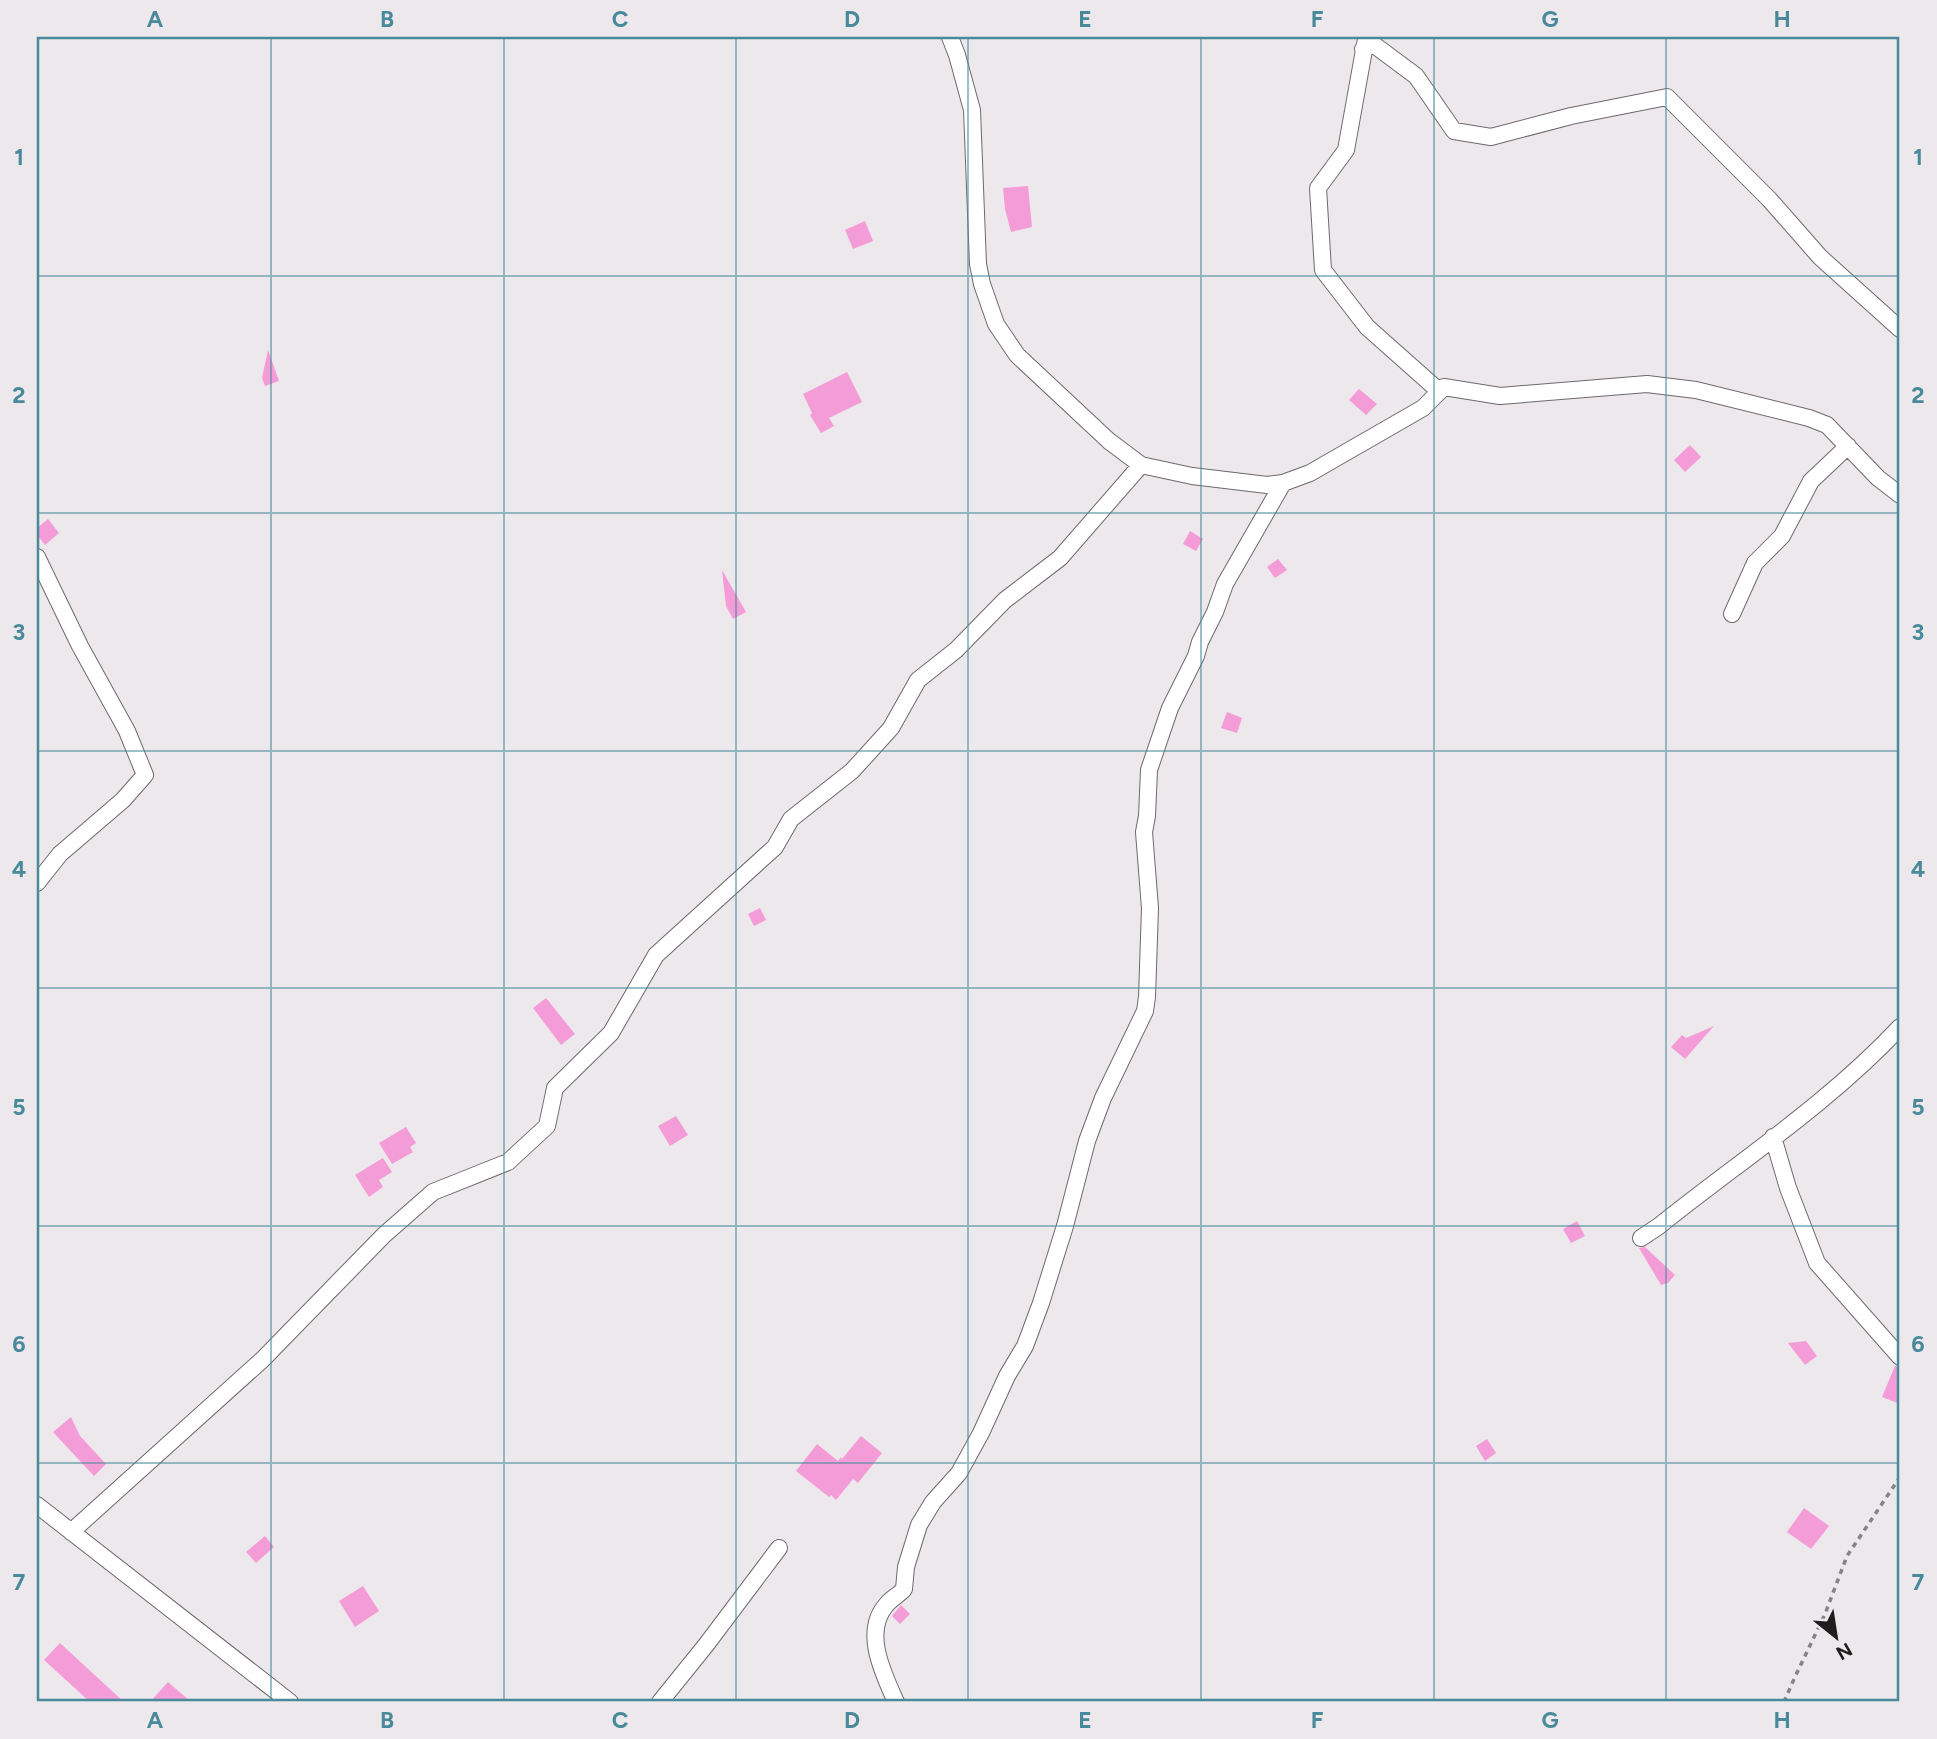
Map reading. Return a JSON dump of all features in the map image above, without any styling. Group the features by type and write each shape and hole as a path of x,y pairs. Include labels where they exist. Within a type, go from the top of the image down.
{"street":[{"path":"953,38 972,110 978,264 996,324 1017,355 1109,441 1141,465 1192,476 1267,485 1310,472 1423,408 1444,387 1500,396 1523,396 1647,384 1696,390 1809,418 1827,425 1878,478 1900,495"},
{"path":"1439,391 1367,327 1323,270 1318,188 1346,150 1365,43 1373,44 1416,76 1454,131 1491,137 1572,116 1667,97 1769,199 1821,257 1900,329"},
{"path":"1732,614 1755,564 1782,536 1811,481 1848,446"},
{"path":"71,1532 263,1359 384,1235 433,1192 508,1162 547,1126 555,1088 611,1033 656,956 775,847 791,819 852,771 891,728 918,680 956,650 1005,600 1060,558 1141,465"},
{"path":"896,1702 883,1672 875,1625 886,1604 904,1589 906,1567 919,1525 933,1502 959,1474 1007,1376 1025,1346 1041,1303 1087,1141 1103,1098 1144,1011 1147,997 1150,908 1144,832 1149,770 1170,708 1196,656 1225,584 1283,482"},
{"path":"37,557 80,646 127,731 145,775 123,800 60,854 37,883"},
{"path":"1641,1238 1820,1101 1900,1027"},
{"path":"1773,1137 1788,1188 1817,1263 1900,1357"},
{"path":"37,1506 288,1701"},
{"path":"660,1702 779,1548"}],"path":[{"path":"1784,1702 1825,1614 1847,1556 1900,1476"}],"building":[{"path":"1028,186 1032,227 1011,232 1003,188"},
{"path":"865,221 873,241 853,249 845,230"},
{"path":"268,350 279,381 265,386 262,378"},
{"path":"847,372 862,402 829,418 834,426 821,433 810,415 812,413 803,394"},
{"path":"1359,389 1377,404 1366,415 1349,400"},
{"path":"1690,445 1701,457 1685,472 1674,460"},
{"path":"48,519 59,533 45,545 37,535 37,528"},
{"path":"1190,531 1203,539 1196,551 1183,544"},
{"path":"1278,559 1287,570 1275,578 1267,567"},
{"path":"722,570 746,612 733,619 726,606"},
{"path":"1227,712 1242,718 1237,733 1221,728"},
{"path":"760,908 766,920 754,926 748,914"},
{"path":"546,998 575,1034 561,1045 533,1008"},
{"path":"1714,1026 1685,1059 1671,1047 1682,1035 1686,1038"},
{"path":"676,1116 688,1135 670,1146 658,1126"},
{"path":"406,1127 416,1143 410,1147 413,1152 392,1164 379,1143"},
{"path":"383,1158 392,1172 379,1180 383,1187 369,1197 355,1175"},
{"path":"1577,1221 1585,1236 1571,1243 1563,1229"},
{"path":"1645,1247 1675,1275 1668,1283 1661,1285 1639,1248"},
{"path":"1806,1341 1817,1356 1805,1365 1788,1343"},
{"path":"1895,1366 1900,1367 1900,1404 1882,1397"},
{"path":"71,1417 80,1436 106,1464 94,1476 53,1432"},
{"path":"861,1436 882,1453 858,1483 853,1479 836,1500 796,1471 817,1444 838,1461"},
{"path":"1487,1439 1496,1453 1485,1461 1476,1446"},
{"path":"1804,1508 1829,1526 1811,1549 1787,1532"},
{"path":"265,1536 274,1547 256,1563 246,1552"},
{"path":"363,1586 379,1611 355,1627 339,1601"},
{"path":"901,1605 910,1614 900,1624 892,1616"},
{"path":"60,1643 124,1702 90,1702 44,1660"},
{"path":"168,1682 191,1702 150,1702"}]}
